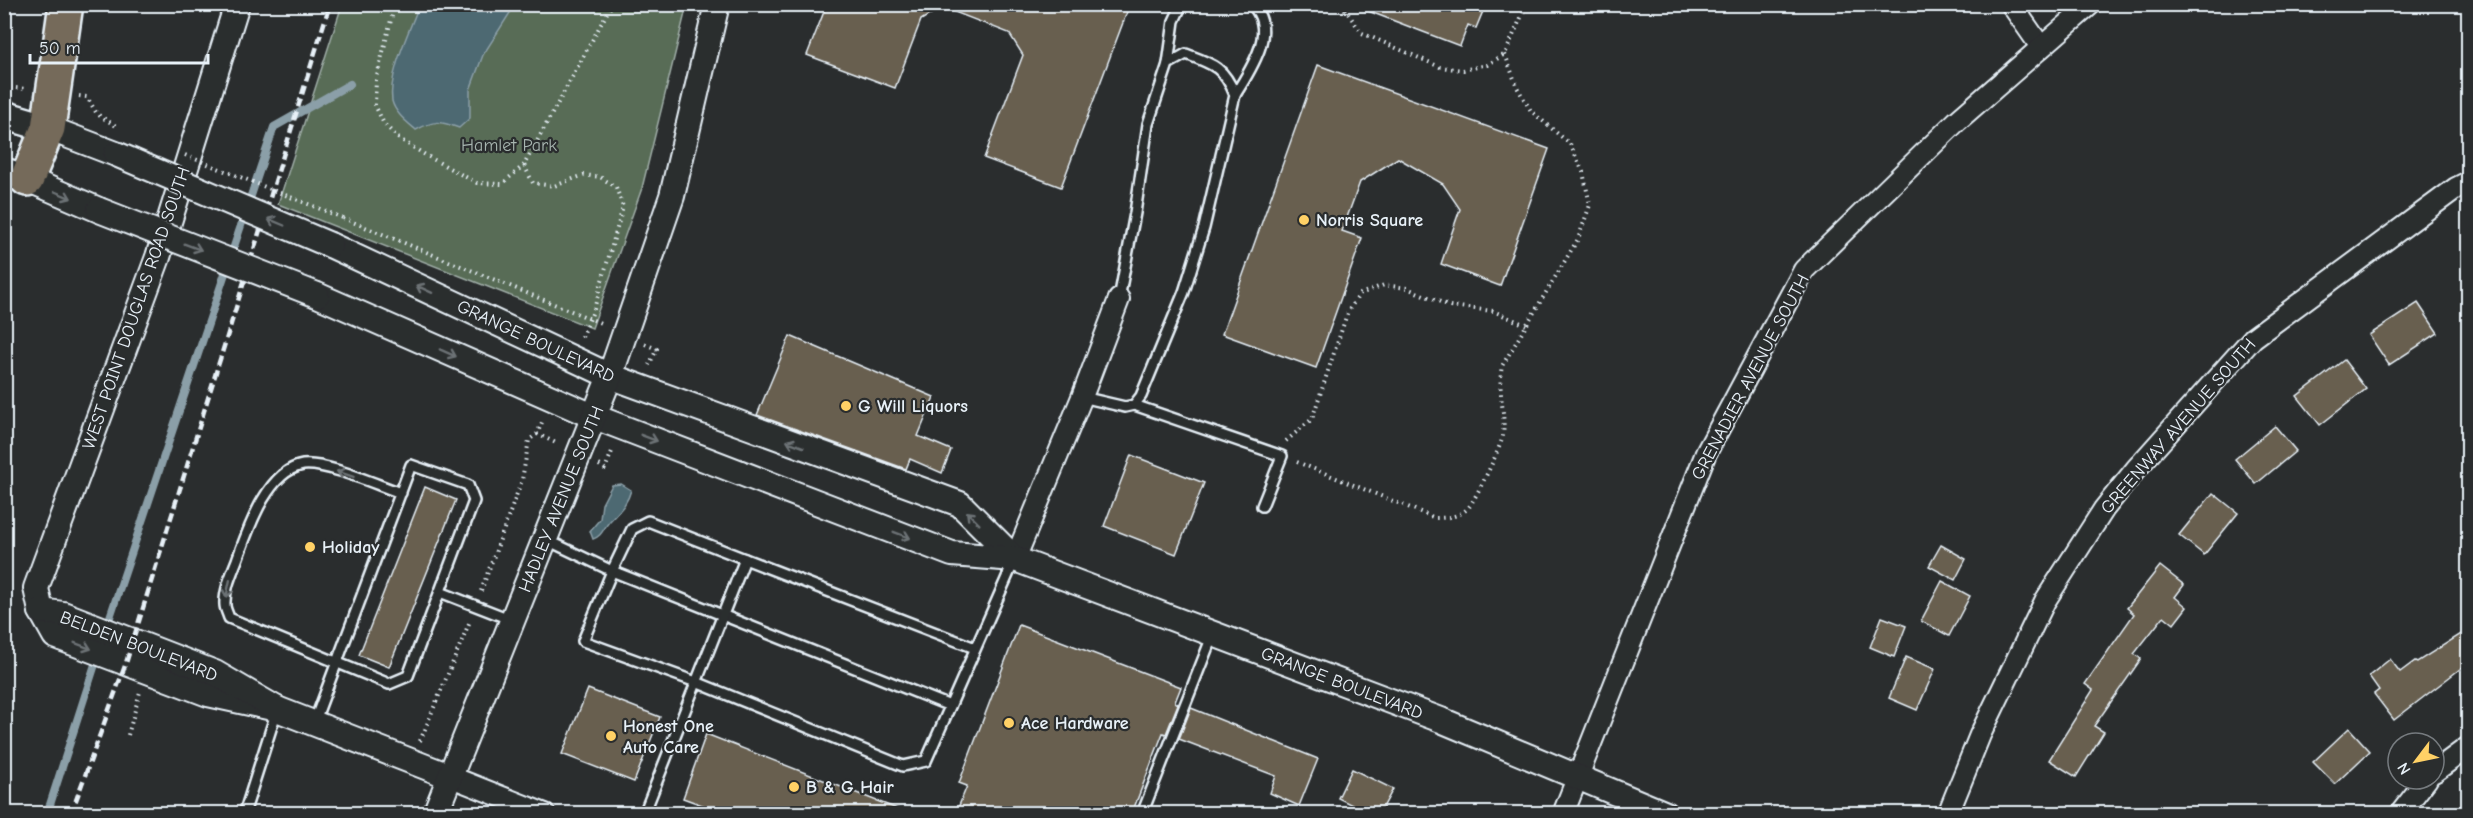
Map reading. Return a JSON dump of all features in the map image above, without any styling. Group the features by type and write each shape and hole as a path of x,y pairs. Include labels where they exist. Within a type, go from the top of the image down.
{"highway":[{"path":"16,175 48,128 66,4"}],"main road":[{"path":"4,115 48,128"}],"street":[{"name":"WEST POINT DOUGLAS ROAD SOUTH","path":"41,611 36,588 158,257 237,4"},
{"name":"HADLEY AVENUE SOUTH","path":"435,813 610,376 672,196 717,4"},
{"path":"2011,4 2042,47"},
{"name":"GRENADIER AVENUE SOUTH","path":"1563,813 1706,453 1804,270 1957,121 2091,4"},
{"name":"GRANGE BOULEVARD","path":"48,128 116,154 330,245 610,376 960,504 1015,559"},
{"name":"GRANGE BOULEVARD","path":"16,175 317,295 595,417 952,555 1015,559 1442,720 1666,813"},
{"name":"GREENWAY AVENUE SOUTH","path":"1948,813 1980,735 2045,601 2103,509 2136,469 2253,338 2447,195 2469,182"},
{"path":"1015,559 1082,397 1119,299"},
{"name":"BELDEN BOULEVARD","path":"41,611 56,636 208,694 277,709 545,813"},
{"name":"BELDEN BOULEVARD","path":"41,611 63,614 215,673 277,709"},
{"path":"2446,763 2469,747"},
{"path":"2400,813 2417,791"}],"lane":[{"path":"1119,299 1148,124 1168,64 1174,21 1182,4"},
{"path":"1134,405 1141,396 1184,292 1204,228 1235,95 1256,59 1261,41 1262,24 1257,9 1251,4"},
{"path":"1168,64 1186,54 1214,65 1228,78 1235,95"},
{"path":"1082,397 1125,407 1134,405 1282,456 1262,506"},
{"path":"314,723 337,662 401,493 411,465 468,485 474,501 408,676 388,684 337,662 229,618 225,605 228,587 252,519 265,495 287,471 301,465 317,465 401,493"},
{"path":"975,648 648,520 632,529 583,641 696,682 903,766 926,761 1015,559"},
{"path":"545,539 612,571 950,706"},
{"path":"644,813 745,559"},
{"path":"440,592 512,620"},
{"path":"1142,813 1213,634"},
{"path":"244,813 277,709"}],"path":[{"path":"395,4 376,80 375,105 384,124 398,138 426,156 477,183 502,184 524,165 612,4"},
{"path":"1341,4 1362,33 1440,67 1463,70 1487,65 1505,54 1527,4"},
{"path":"1505,54 1517,87 1531,111 1570,144 1583,172 1590,205 1578,239 1502,366 1499,383 1503,436 1469,507 1454,517 1435,518 1282,456 1287,439 1311,418 1348,311 1360,294 1384,285 1407,288 1450,306 1493,310 1526,325"},
{"path":"183,154 343,218"},
{"path":"524,165 532,183 554,186 584,175 600,177 616,187 623,207 594,309 572,358"},
{"path":"413,762 476,606 522,480 530,440 537,434 553,399"},
{"path":"128,735 146,670"}],"green space":[{"name":"Hamlet Park","path":"342,5 687,5 642,188 592,328 278,204"}],"water":[{"path":"419,5 515,5 483,55 470,90 470,118 459,128 437,123 428,124 416,130 399,113 392,101 396,65"},
{"path":"621,484 631,490 627,500 600,534 593,539 590,531 600,519 602,504 612,485"}],"building":[{"path":"827,4 1130,4 1061,187 984,158 1023,55 1009,33 942,7 921,20 895,88 807,55"},
{"path":"1356,4 1486,4 1476,28 1468,25 1460,46 1355,6"},
{"name":"Norris Square","path":"1318,65 1549,149 1500,286 1441,264 1460,209 1443,184 1398,158 1360,182 1342,231 1362,238 1316,368 1222,334"},
{"path":"2418,303 2438,333 2389,365 2369,335"},
{"name":"G Will Liquors","path":"790,336 934,397 918,436 951,450 942,473 910,459 906,469 757,415"},
{"path":"2344,360 2366,389 2320,425 2297,396"},
{"path":"2275,426 2296,451 2256,484 2235,459"},
{"path":"1131,455 1204,483 1176,554 1104,526"},
{"path":"425,487 456,500 389,667 359,655"},
{"path":"2213,493 2238,513 2204,555 2179,535"},
{"path":"1941,545 1966,559 1955,580 1929,566"},
{"path":"2160,566 2184,585 2175,597 2187,607 2174,624 2164,616 2134,654 2141,659 2094,726 2104,732 2076,777 2049,760 2093,690 2085,684 2134,614 2127,608"},
{"path":"1942,581 1970,596 1949,636 1921,621"},
{"path":"1882,617 1906,626 1894,657 1870,647"},
{"path":"1019,625 1181,687 1175,702 1178,704 1166,734 1163,733 1132,813 956,813 967,786 959,783"},
{"path":"2469,629 2469,662 2394,720 2374,694 2379,690 2369,676 2390,659 2400,672"},
{"path":"1906,657 1935,669 1917,710 1889,698"},
{"name":"Honest One Auto Care","path":"588,689 660,717 634,782 562,754"},
{"path":"1191,708 1318,759 1299,806 1270,793 1276,776 1179,739"},
{"path":"2349,728 2370,751 2335,784 2313,762"},
{"path":"706,734 905,813 724,813 683,798"},
{"path":"1352,769 1393,789 1380,813 1368,813 1338,798"}],"waterway":[{"path":"106,629 274,127 350,84"},
{"path":"47,814 98,655"}],"railway":[{"path":"71,814 126,663 330,4"}],"place":[{"name":"Norris Square","path":"1304,220"},
{"name":"G Will Liquors","path":"846,406"},
{"name":"Holiday","path":"310,547"},
{"name":"Ace Hardware","path":"1009,723"},
{"name":"Honest One Auto Care","path":"611,736"},
{"name":"B & G Hair","path":"794,787"}]}
